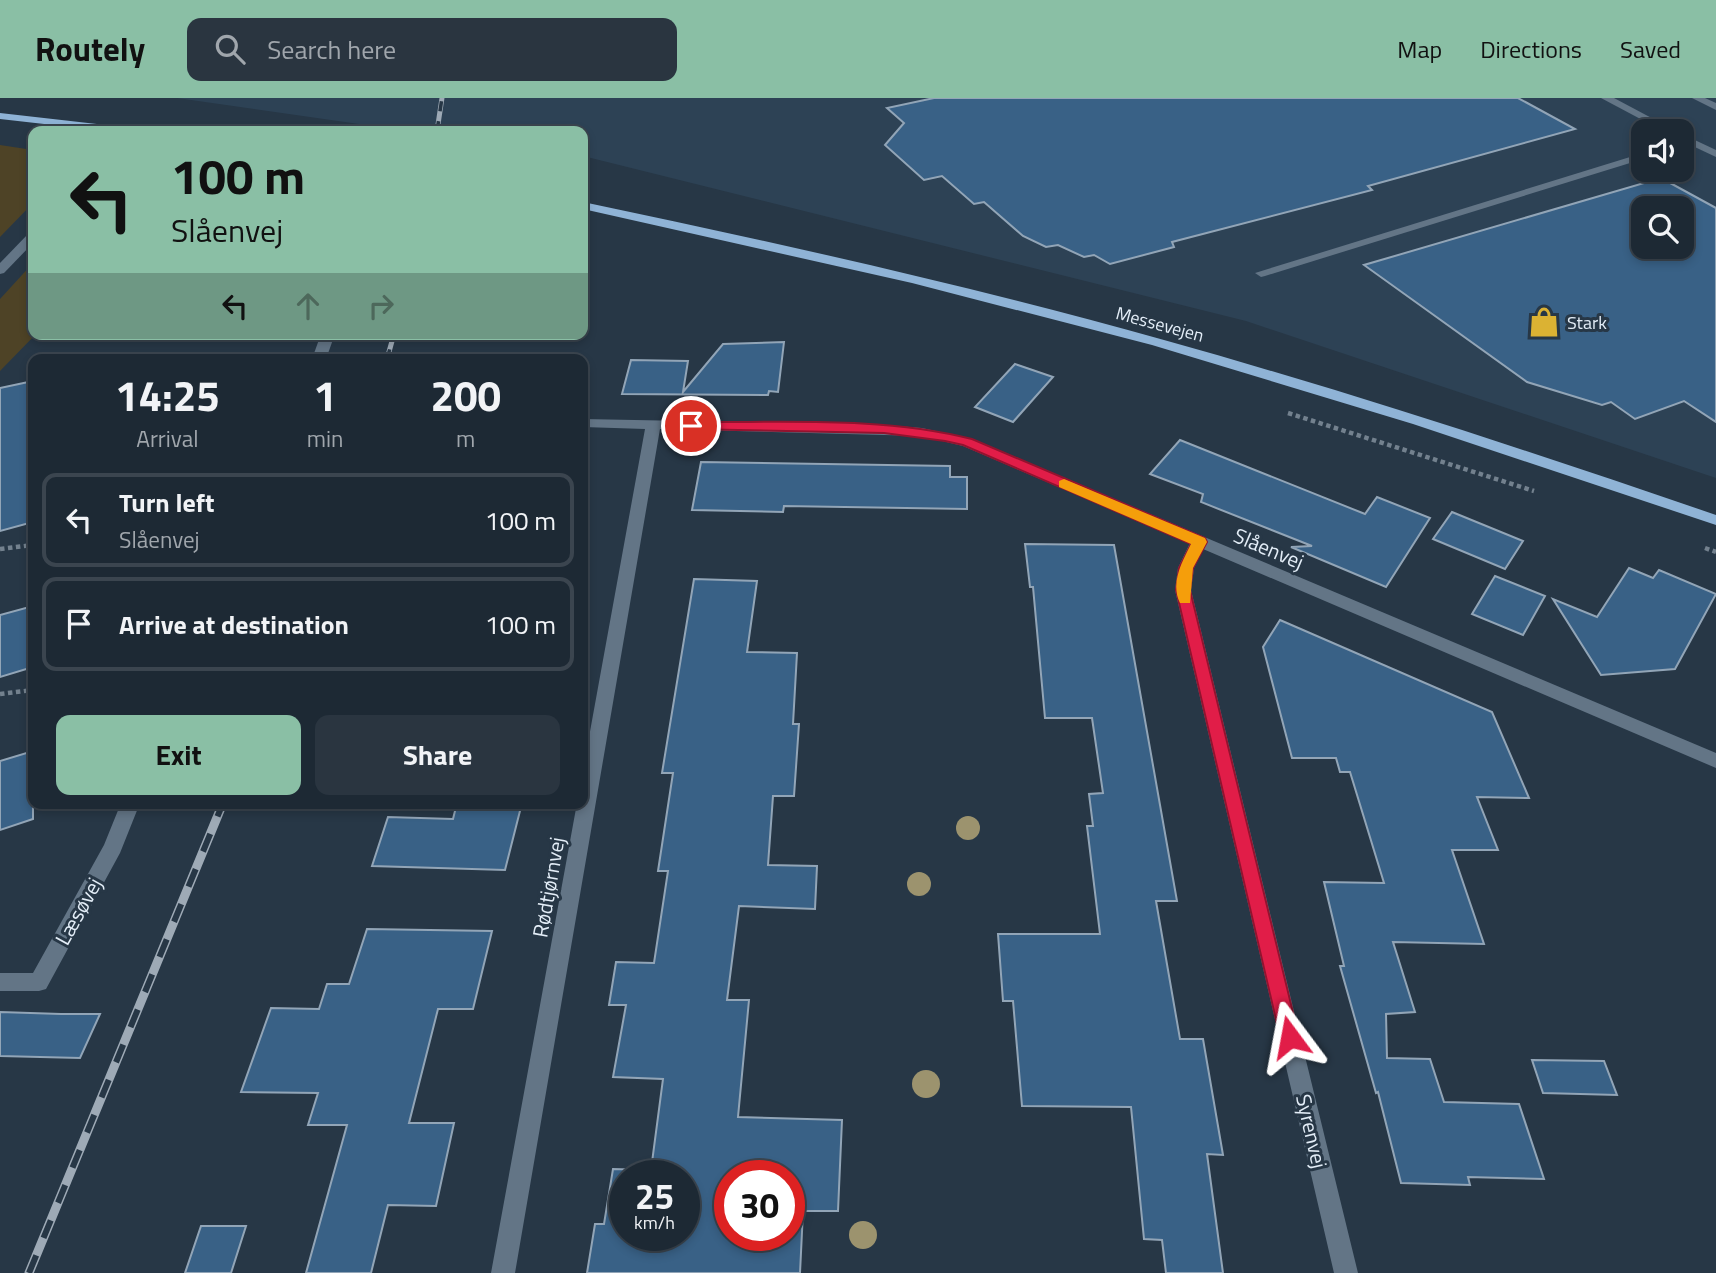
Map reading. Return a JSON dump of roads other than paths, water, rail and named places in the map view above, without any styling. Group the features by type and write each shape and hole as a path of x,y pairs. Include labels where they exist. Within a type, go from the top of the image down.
{"main road":[{"path":"0,116 88,126"},
{"name":"Messevejen","path":"588,207 758,242 896,275 1236,365 1613,484 1716,520"}],"street":[{"path":"1606,98 1647,119"},
{"path":"1697,98 1716,107"},
{"path":"1694,145 1716,154"},
{"path":"1261,273 1631,160"},
{"path":"0,270 28,241"},
{"name":"Slåenvej","path":"588,423 884,429 922,432 967,442 1716,761"},
{"name":"Rødtjørnvej","path":"588,793 653,426"},
{"name":"Syrenvej","path":"1199,542 1186,568 1183,590 1346,1273"},
{"name":"Læsøvej","path":"0,982 39,982 113,847 129,809"},
{"name":"Rødtjørnvej","path":"503,1273 585,809"}],"railway":[{"path":"438,126 442,98"},
{"path":"388,354 392,340"},
{"path":"29,1273 221,809"}],"place":[{"name":"Stark","path":"1544,322"}]}
